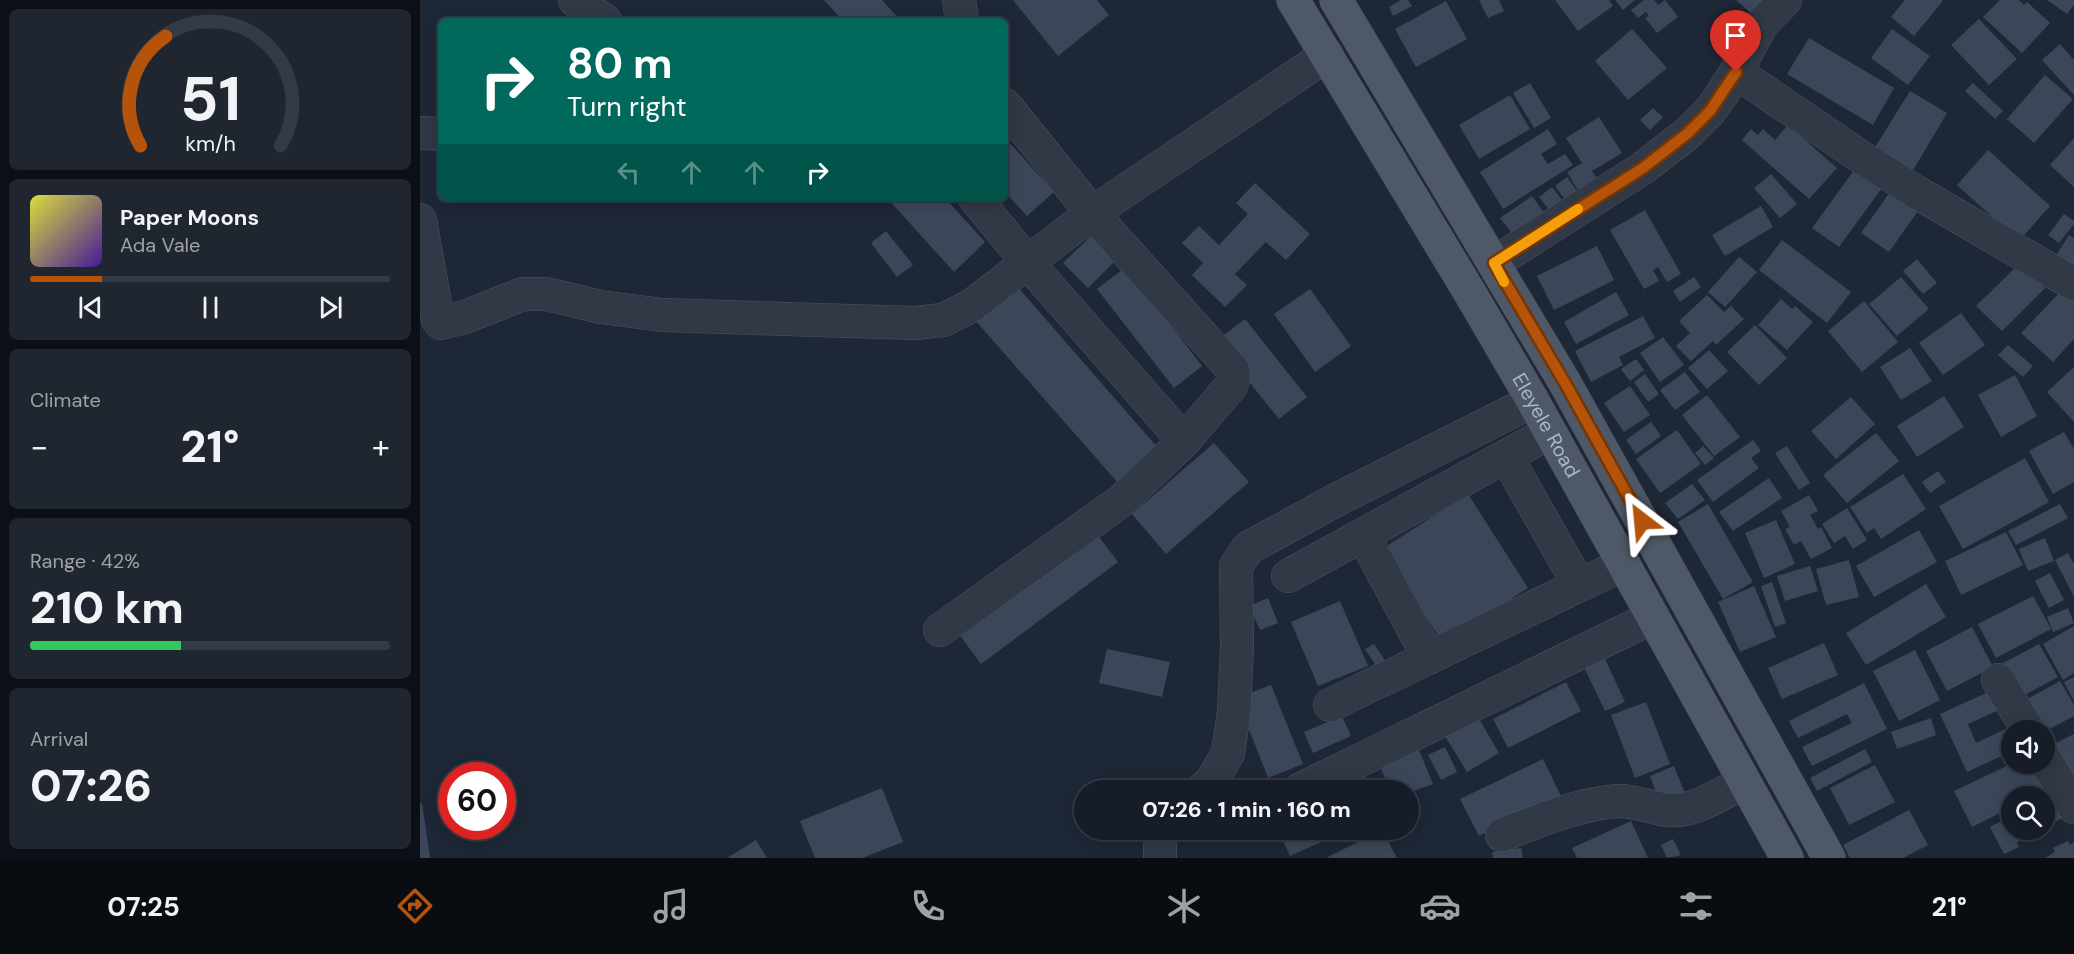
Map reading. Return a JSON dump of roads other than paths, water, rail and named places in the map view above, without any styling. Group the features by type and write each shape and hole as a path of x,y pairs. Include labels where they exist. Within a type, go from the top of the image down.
{"main road":[{"name":"Eleyele Road","path":"1293,0 1533,401 1787,858"},
{"name":"Eleyele Road","path":"1336,0 1571,393 1829,858"},
{"path":"1716,733 1749,717"},
{"path":"1771,830 1803,812"}],"street":[{"path":"575,0 601,18"},
{"path":"959,0 962,18"},
{"path":"1494,263 1643,168 1688,133 1710,111 1736,72 1762,24 1785,0"},
{"path":"420,219 438,320 445,324 523,294 546,294 601,307 662,315 915,323 943,320 971,306 1092,213 1327,55"},
{"path":"1736,72 1918,193 2074,284"},
{"path":"940,630 1121,501 1184,441 1231,386 1234,377 1233,370 1092,213 1008,109"},
{"path":"420,133 438,134"},
{"path":"977,201 1028,263 1184,441"},
{"path":"1213,780 1228,753 1234,712 1237,647 1236,566 1248,549 1338,499 1533,401"},
{"path":"1288,576 1550,432"},
{"path":"1506,456 1579,585"},
{"path":"1363,535 1429,658"},
{"path":"1330,705 1624,564"},
{"path":"1319,780 1653,616"},
{"path":"1998,681 2022,720"},
{"path":"2054,774 2074,807"},
{"path":"1502,835 1543,819 1619,801 1671,810 1693,808 1744,782"},
{"path":"1160,840 1160,858"}]}
